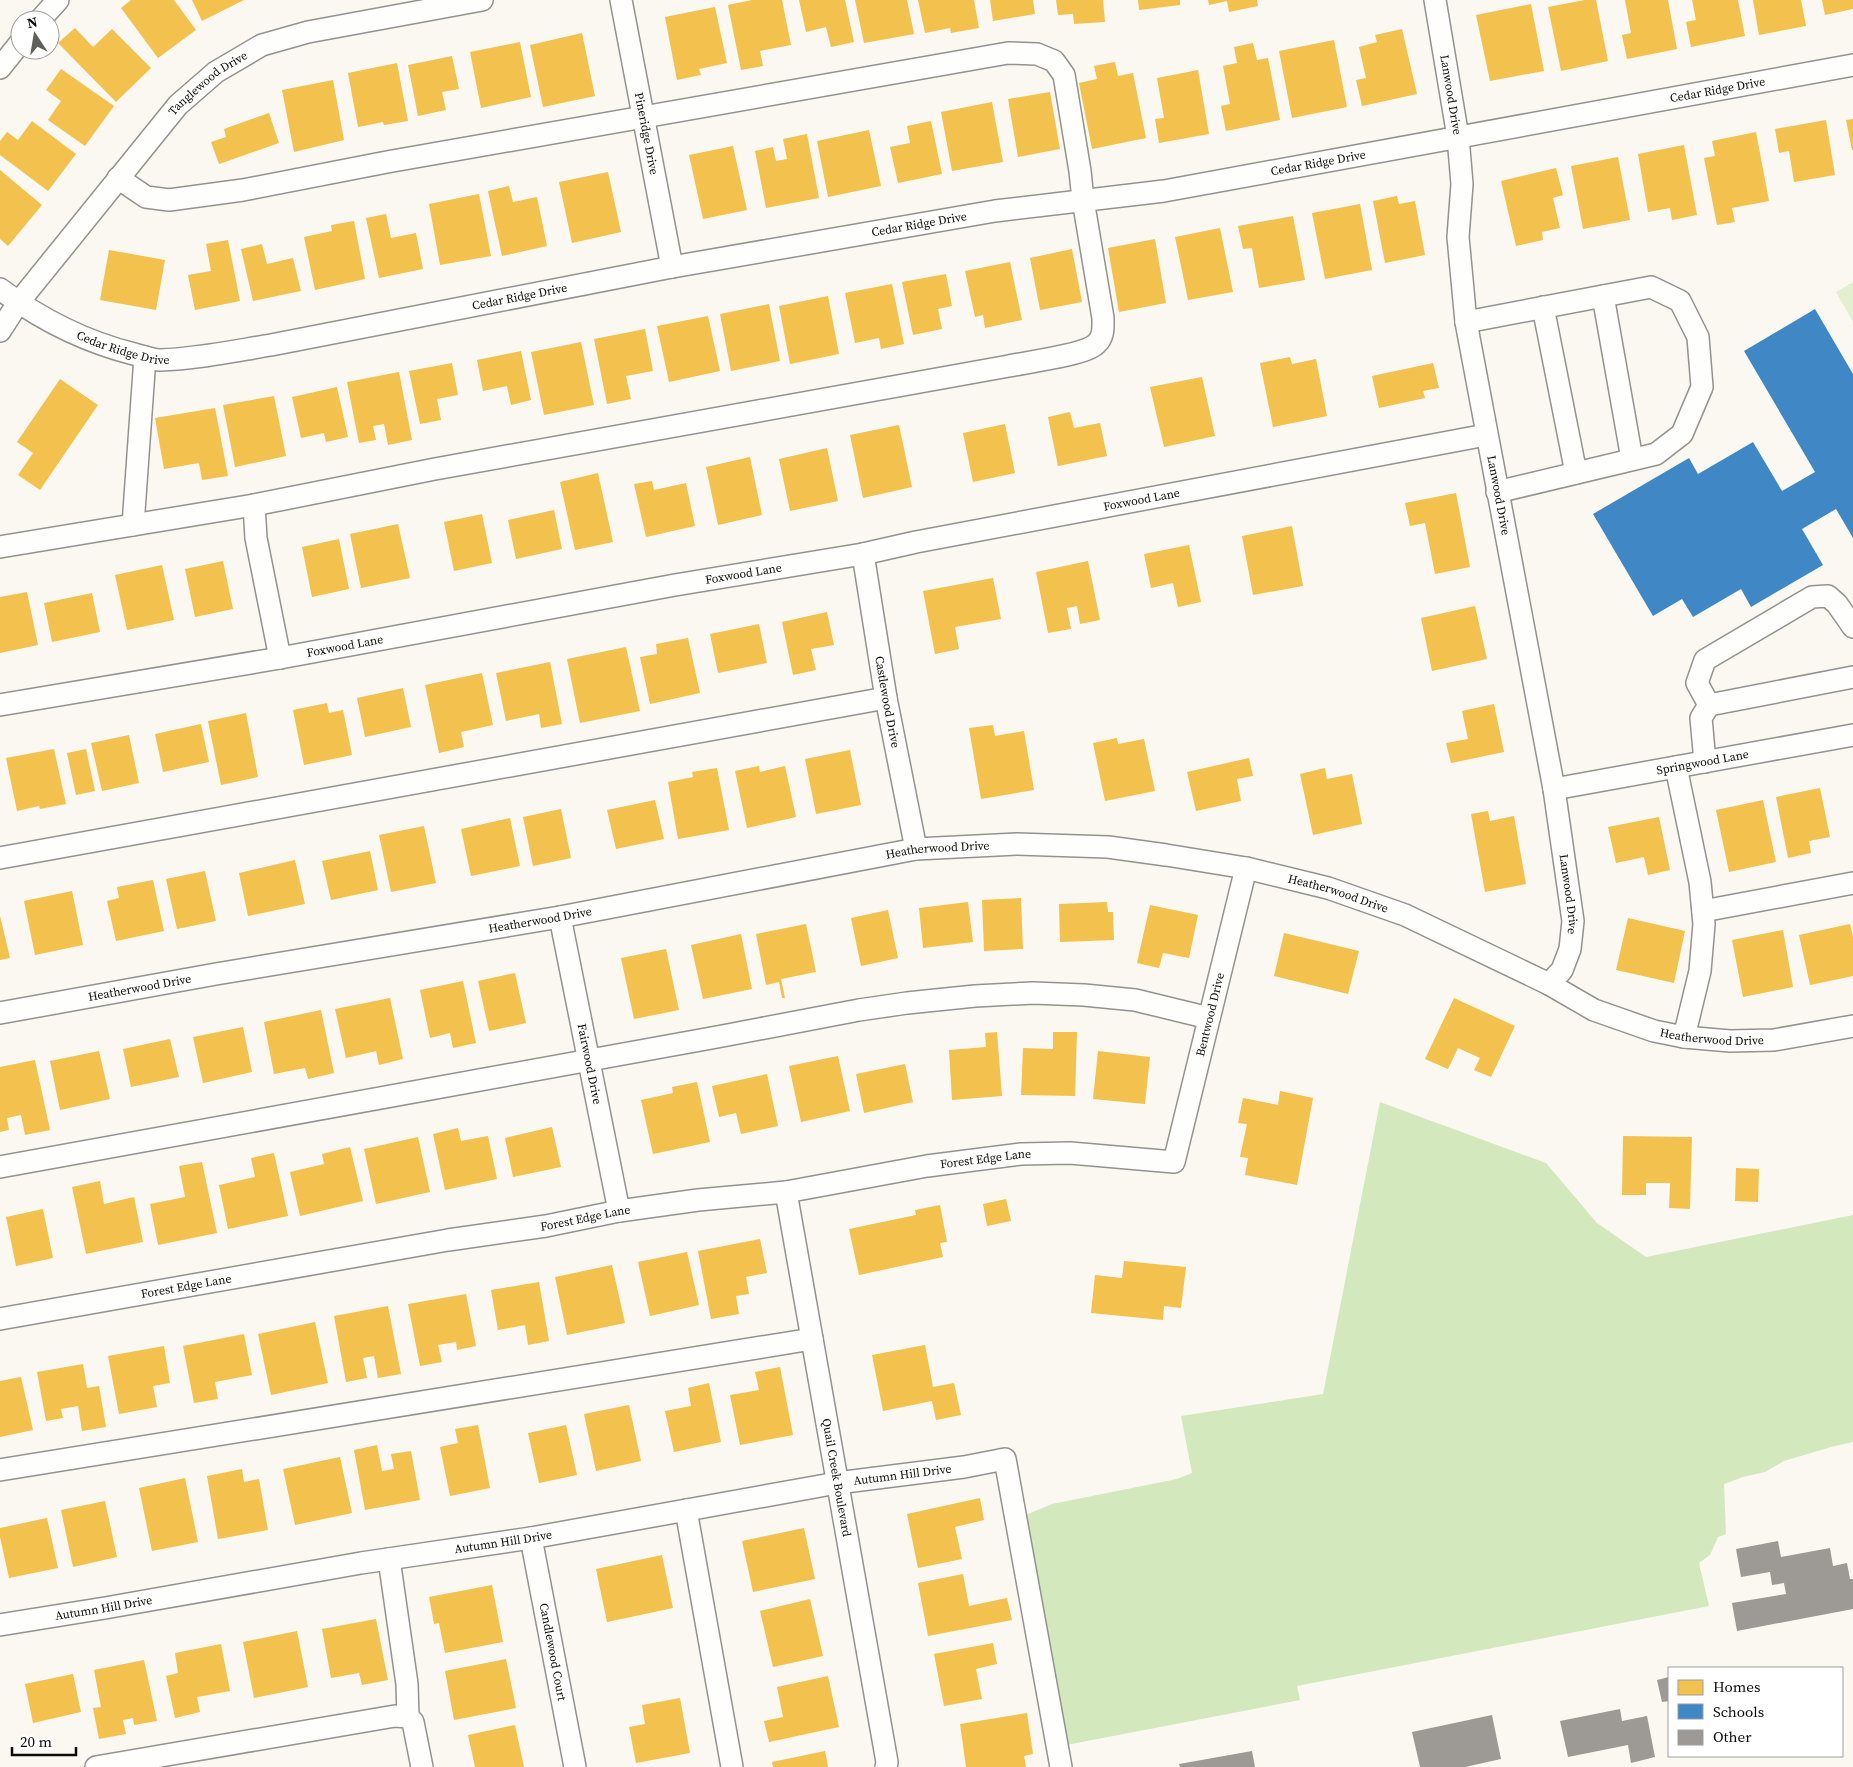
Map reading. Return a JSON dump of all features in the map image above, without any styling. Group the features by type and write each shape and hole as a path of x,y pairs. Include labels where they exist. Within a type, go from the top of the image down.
{"street":[{"path":"49,10 58,0"},
{"name":"Tanglewood Drive","path":"0,331 18,303 178,105 216,72 262,45 308,32 482,0"},
{"name":"Pineridge Drive","path":"621,0 672,267"},
{"name":"Lanwood Drive","path":"1435,0 1458,137 1462,184 1458,237 1466,322 1554,789 1573,921 1570,949 1562,970 1548,984"},
{"path":"0,547 254,505 435,469 1082,351 1096,345 1102,334 1103,318 1064,75 1054,62 1036,54 1008,53 387,162 243,190 169,200 146,198 118,178"},
{"path":"0,68 10,56"},
{"name":"Cedar Ridge Drive","path":"0,289 18,303 78,336 145,357 158,360 216,354 672,267 995,210 1164,191 1853,65"},
{"path":"1466,322 1650,287 1680,301 1698,337 1702,387 1682,434 1656,454 1497,492"},
{"path":"1603,296 1632,459"},
{"path":"1543,307 1576,473"},
{"path":"134,525 145,357"},
{"name":"Foxwood Lane","path":"0,705 280,658 675,585 863,554 916,542 1486,435"},
{"path":"254,505 256,538 280,658"},
{"name":"Castlewood Drive","path":"863,554 886,698 916,849"},
{"path":"1709,704 1697,683 1705,660 1812,597 1828,596 1837,604 1853,626"},
{"path":"1706,762 1701,718 1709,704 1853,677"},
{"path":"0,858 886,698"},
{"name":"Springwood Lane","path":"1554,789 1853,736"},
{"path":"1676,767 1700,882 1704,924 1700,971 1684,1037"},
{"name":"Heatherwood Drive","path":"0,1013 560,917 916,849 1017,844 1108,847 1246,868 1328,888 1405,916 1548,984 1594,1010 1654,1031 1684,1037 1730,1041 1774,1040 1853,1026"},
{"name":"Bentwood Drive","path":"1174,1162 1246,868"},
{"path":"1703,910 1853,883"},
{"name":"Fairwood Drive","path":"560,917 619,1210"},
{"path":"0,1166 802,1022 859,1010 975,996 1032,993 1135,1000 1210,1018"},
{"name":"Forest Edge Lane","path":"0,1319 439,1241 546,1226 619,1210 786,1192 926,1166 1021,1154 1070,1153 1174,1162"},
{"name":"Quail Creek Boulevard","path":"786,1192 836,1483 888,1765"},
{"path":"0,1470 812,1339"},
{"name":"Autumn Hill Drive","path":"0,1625 389,1559 531,1538 836,1483 964,1467 1005,1459 1061,1767"},
{"path":"686,1510 732,1767"},
{"name":"Candlewood Court","path":"531,1538 575,1767"},
{"path":"389,1559 407,1684 408,1717"},
{"path":"96,1767 395,1716 408,1717 413,1722 422,1767"}],"green space":[{"path":"1853,282 1853,322 1836,292"},
{"path":"1380,1102 1546,1163 1597,1223 1646,1257 1853,1215 1853,1442 1784,1461 1765,1472 1724,1484 1726,1534 1718,1537 1710,1555 1699,1563 1709,1606 1297,1686 1300,1700 1061,1746 1021,1517 1052,1504 1177,1479 1192,1473 1181,1416 1323,1394"}],"building: Homes":[{"path":"131,0 174,0 196,30 158,58 121,8"},
{"path":"192,0 244,0 202,21"},
{"path":"752,0 782,0 791,45 760,51 763,66 741,70 728,5"},
{"path":"799,0 845,0 854,42 831,47 826,27 806,32"},
{"path":"855,0 907,0 914,34 864,43"},
{"path":"918,0 974,0 979,28 951,33 950,28 925,33"},
{"path":"990,0 1033,0 1035,14 993,21"},
{"path":"1056,0 1103,0 1105,22 1074,24 1073,14 1058,15"},
{"path":"1138,0 1180,0 1180,5 1139,10"},
{"path":"1208,0 1257,0 1258,6 1229,12 1227,1 1209,5"},
{"path":"1585,0 1596,0 1608,61 1561,71 1548,7"},
{"path":"1625,0 1668,0 1677,49 1627,59 1622,35 1631,33"},
{"path":"1692,0 1738,0 1745,36 1691,47 1686,22 1696,20"},
{"path":"1753,0 1801,0 1806,26 1759,35"},
{"path":"1822,0 1853,0 1853,9 1825,15"},
{"path":"1531,4 1544,71 1490,81 1476,15"},
{"path":"715,7 727,63 699,69 701,75 677,80 665,17"},
{"path":"75,28 93,47 112,29 151,68 116,102 60,45 60,41"},
{"path":"1402,29 1417,94 1362,106 1356,80 1366,78 1359,47 1377,42 1375,35"},
{"path":"582,33 595,96 543,107 530,45"},
{"path":"1334,40 1347,107 1292,118 1279,51"},
{"path":"520,42 531,97 481,108 470,52"},
{"path":"1253,43 1257,60 1268,58 1280,120 1226,131 1221,106 1230,104 1223,66 1237,63 1234,47"},
{"path":"452,56 459,89 442,92 446,110 418,116 408,65"},
{"path":"1115,62 1118,76 1133,73 1146,138 1092,149 1079,83 1097,79 1094,66"},
{"path":"397,63 408,121 384,125 383,122 358,127 348,73"},
{"path":"61,69 114,106 85,146 48,120 61,101 46,90"},
{"path":"1198,70 1209,134 1159,143 1155,119 1164,118 1157,78"},
{"path":"333,80 344,140 294,152 282,90"},
{"path":"1050,92 1060,149 1018,157 1008,99"},
{"path":"992,102 1003,162 952,171 941,112"},
{"path":"269,113 279,143 219,164 211,142 226,137 224,129"},
{"path":"1853,119 1853,150 1852,150 1846,120"},
{"path":"1826,120 1835,175 1794,182 1789,151 1779,153 1775,129"},
{"path":"32,121 76,154 48,191 0,155 0,141 7,132 18,140"},
{"path":"931,121 942,174 898,183 890,147 910,143 907,126"},
{"path":"869,130 881,186 828,197 817,141"},
{"path":"1756,132 1769,201 1732,208 1735,222 1717,225 1704,158 1715,156 1712,141"},
{"path":"807,134 819,198 766,208 755,151 773,147 776,161 787,159 783,139"},
{"path":"1684,145 1697,215 1672,220 1670,208 1648,212 1638,154"},
{"path":"733,146 747,210 703,219 689,155"},
{"path":"1618,157 1630,220 1583,229 1571,166"},
{"path":"1556,168 1563,195 1553,198 1560,228 1542,232 1543,240 1516,246 1501,181"},
{"path":"0,170 42,205 8,246 0,239"},
{"path":"608,172 621,232 572,243 559,182"},
{"path":"509,186 513,202 537,197 547,246 502,256 488,191"},
{"path":"479,194 491,256 440,265 429,204"},
{"path":"1397,196 1399,204 1415,201 1425,255 1385,263 1373,201"},
{"path":"1360,204 1372,270 1325,279 1312,213"},
{"path":"386,214 391,238 416,233 423,269 379,278 366,218"},
{"path":"1293,216 1305,280 1259,288 1252,248 1243,249 1238,226"},
{"path":"354,221 365,279 315,290 304,237 332,231 331,225"},
{"path":"1220,228 1233,292 1188,300 1175,237"},
{"path":"1155,239 1166,303 1119,312 1108,248"},
{"path":"228,240 240,301 195,310 188,275 211,271 206,244"},
{"path":"262,244 267,264 293,258 301,291 253,301 241,249"},
{"path":"1072,249 1082,302 1040,310 1030,258"},
{"path":"109,250 165,260 156,310 100,300"},
{"path":"1010,262 1022,320 985,328 983,315 975,317 965,271"},
{"path":"946,274 952,306 938,309 942,329 913,335 902,282"},
{"path":"892,284 904,344 881,349 879,338 855,343 845,293"},
{"path":"828,296 839,354 790,364 779,306"},
{"path":"769,304 780,361 731,371 720,314"},
{"path":"708,316 720,371 669,382 657,326"},
{"path":"645,329 653,371 626,376 631,399 607,404 594,339"},
{"path":"581,342 594,405 544,415 531,352"},
{"path":"521,351 531,400 511,405 507,386 483,391 477,360"},
{"path":"1290,357 1292,364 1316,359 1327,416 1273,427 1260,363"},
{"path":"452,363 458,395 437,399 441,420 420,424 409,371"},
{"path":"1433,363 1439,388 1423,391 1425,398 1379,408 1372,376"},
{"path":"399,372 412,440 388,445 384,424 373,426 376,440 359,443 347,382"},
{"path":"1202,377 1215,436 1164,447 1150,387"},
{"path":"60,379 98,405 40,490 18,475 33,453 17,442"},
{"path":"337,387 348,437 326,442 324,433 301,438 292,397"},
{"path":"274,396 286,456 235,467 223,405"},
{"path":"215,408 228,476 202,480 199,463 164,469 155,418"},
{"path":"1070,412 1074,428 1100,423 1107,456 1058,466 1048,417"},
{"path":"1005,424 1015,473 973,482 963,433"},
{"path":"899,425 912,487 863,498 850,435"},
{"path":"827,448 838,501 790,511 779,459"},
{"path":"750,457 762,515 718,525 706,467"},
{"path":"598,473 613,542 575,550 560,482"},
{"path":"652,481 654,490 686,483 695,526 646,537 634,484"},
{"path":"1456,493 1470,567 1435,574 1425,523 1410,526 1405,503"},
{"path":"554,510 562,549 516,559 508,520"},
{"path":"482,514 492,563 454,571 444,522"},
{"path":"398,524 410,578 361,588 350,534"},
{"path":"1292,526 1303,586 1253,595 1242,536"},
{"path":"339,539 349,589 312,597 302,547"},
{"path":"1189,545 1201,602 1178,607 1173,583 1151,588 1144,554"},
{"path":"223,561 233,609 195,617 185,569"},
{"path":"1088,561 1100,620 1080,624 1077,606 1067,608 1071,629 1048,633 1036,572"},
{"path":"162,565 174,620 127,630 115,575"},
{"path":"993,578 1001,619 955,627 959,649 935,654 923,591"},
{"path":"27,592 38,645 0,653 0,597"},
{"path":"92,593 100,632 52,642 44,603"},
{"path":"1475,606 1487,659 1432,671 1421,618"},
{"path":"827,612 834,645 811,649 816,670 793,675 782,622"},
{"path":"759,624 767,663 718,673 710,634"},
{"path":"688,638 700,693 650,704 640,657 657,654 656,644"},
{"path":"626,647 640,711 580,723 567,659"},
{"path":"550,662 562,724 541,728 539,714 506,721 496,673"},
{"path":"482,673 493,725 461,732 464,747 439,753 425,685"},
{"path":"403,688 411,727 365,737 357,698"},
{"path":"327,703 329,713 343,710 352,755 304,765 293,710"},
{"path":"1494,704 1504,752 1451,763 1446,743 1468,739 1462,711"},
{"path":"246,713 258,777 221,785 208,721"},
{"path":"201,724 209,762 163,772 155,734"},
{"path":"993,725 995,736 1024,731 1034,790 981,799 969,728"},
{"path":"129,735 139,783 102,791 91,743"},
{"path":"1117,738 1118,744 1144,739 1155,791 1105,801 1093,743"},
{"path":"54,749 66,804 40,809 39,806 17,811 6,758"},
{"path":"86,749 95,791 76,795 67,753"},
{"path":"850,750 861,805 816,814 805,759"},
{"path":"1249,758 1253,776 1237,779 1241,801 1196,811 1187,772"},
{"path":"759,766 760,772 785,766 796,817 747,828 735,771"},
{"path":"717,768 729,830 678,839 668,782 693,777 692,772"},
{"path":"1325,768 1327,779 1352,774 1362,824 1313,835 1300,774"},
{"path":"1820,788 1830,837 1809,841 1811,853 1788,858 1776,797"},
{"path":"655,800 664,839 616,849 607,810"},
{"path":"1763,800 1776,862 1729,872 1716,810"},
{"path":"561,809 571,858 533,866 523,817"},
{"path":"1488,811 1490,821 1514,816 1526,884 1485,892 1471,814"},
{"path":"1659,817 1670,870 1648,875 1644,857 1616,863 1608,827"},
{"path":"510,818 520,866 471,876 461,829"},
{"path":"424,826 436,883 391,892 379,835"},
{"path":"370,851 378,890 331,900 322,861"},
{"path":"295,860 305,904 248,916 239,873"},
{"path":"205,871 216,921 177,929 166,879"},
{"path":"153,880 164,931 116,941 107,901 119,898 117,887"},
{"path":"72,891 83,945 35,955 24,901"},
{"path":"1021,898 1023,949 984,951 982,900"},
{"path":"968,902 973,942 923,948 919,908"},
{"path":"1107,902 1108,912 1113,912 1114,940 1060,942 1059,904"},
{"path":"1150,905 1198,915 1189,958 1163,953 1159,968 1137,963"},
{"path":"888,910 898,958 861,966 851,918"},
{"path":"0,916 10,958 0,960"},
{"path":"1628,918 1685,931 1674,983 1616,970"},
{"path":"806,924 816,972 781,979 785,998 782,998 779,982 766,985 756,934"},
{"path":"1850,924 1853,937 1853,976 1810,985 1799,935"},
{"path":"1783,930 1793,987 1743,997 1732,940"},
{"path":"1284,933 1359,951 1348,994 1274,976"},
{"path":"741,934 752,989 703,999 691,945"},
{"path":"666,949 679,1010 634,1019 621,958"},
{"path":"515,973 526,1023 489,1031 478,981"},
{"path":"463,981 476,1043 453,1048 450,1033 430,1038 420,990"},
{"path":"390,998 403,1059 379,1065 376,1051 346,1058 335,1009"},
{"path":"1454,998 1515,1026 1491,1077 1474,1070 1480,1058 1458,1048 1448,1069 1425,1059"},
{"path":"321,1010 334,1073 308,1079 305,1068 274,1074 264,1022"},
{"path":"243,1027 252,1072 203,1083 193,1037"},
{"path":"997,1032 1002,1096 952,1100 949,1050 986,1047 985,1033"},
{"path":"1053,1032 1077,1032 1075,1096 1021,1095 1023,1048 1053,1049"},
{"path":"170,1039 179,1077 131,1087 123,1049"},
{"path":"99,1051 110,1099 60,1110 50,1061"},
{"path":"1098,1051 1150,1057 1145,1104 1093,1099"},
{"path":"838,1056 850,1111 801,1122 789,1066"},
{"path":"35,1060 50,1130 25,1135 21,1115 7,1118 9,1130 0,1132 0,1067"},
{"path":"905,1064 913,1102 864,1113 856,1074"},
{"path":"767,1074 778,1126 741,1134 736,1113 719,1117 712,1086"},
{"path":"697,1082 710,1142 653,1154 641,1100 673,1093 672,1087"},
{"path":"1280,1091 1313,1098 1297,1185 1245,1175 1248,1158 1240,1157 1247,1124 1238,1123 1243,1098 1278,1105"},
{"path":"552,1127 561,1167 513,1177 505,1138"},
{"path":"458,1128 461,1141 488,1136 497,1179 445,1190 433,1134"},
{"path":"1623,1136 1692,1137 1690,1209 1669,1208 1670,1183 1646,1183 1646,1195 1622,1195"},
{"path":"418,1137 430,1192 376,1204 364,1149"},
{"path":"350,1147 363,1201 300,1216 290,1172 324,1164 322,1154"},
{"path":"274,1153 288,1216 228,1229 219,1185 255,1177 251,1158"},
{"path":"202,1162 217,1233 158,1245 150,1204 185,1197 179,1166"},
{"path":"1736,1168 1759,1169 1758,1202 1735,1201"},
{"path":"100,1181 104,1204 134,1197 143,1242 86,1254 72,1187"},
{"path":"1006,1199 1011,1221 987,1226 983,1204"},
{"path":"940,1205 947,1242 940,1243 943,1257 859,1275 849,1229 916,1215 915,1210"},
{"path":"43,1209 53,1258 16,1266 6,1217"},
{"path":"760,1239 767,1273 746,1277 749,1294 736,1296 739,1314 711,1319 698,1251"},
{"path":"687,1252 699,1305 650,1316 638,1262"},
{"path":"1124,1261 1186,1267 1181,1308 1164,1306 1163,1320 1091,1313 1095,1275 1122,1278"},
{"path":"612,1265 625,1323 567,1335 555,1277"},
{"path":"539,1282 549,1341 528,1345 525,1325 498,1330 491,1290"},
{"path":"466,1294 476,1346 457,1350 456,1342 438,1345 442,1362 420,1366 408,1304"},
{"path":"388,1306 401,1374 378,1378 374,1356 363,1358 367,1378 346,1382 334,1316"},
{"path":"315,1322 328,1383 271,1395 258,1334"},
{"path":"244,1334 252,1375 215,1382 218,1399 194,1403 183,1346"},
{"path":"925,1345 933,1387 954,1383 961,1415 936,1420 932,1401 883,1411 872,1355"},
{"path":"164,1346 170,1383 153,1386 157,1407 119,1414 108,1356"},
{"path":"83,1364 87,1388 99,1386 106,1427 82,1431 78,1406 61,1409 63,1418 46,1421 37,1372"},
{"path":"780,1367 793,1435 740,1445 730,1395 759,1390 755,1372"},
{"path":"21,1377 33,1430 0,1437 0,1381"},
{"path":"709,1383 721,1442 674,1452 665,1411 691,1406 688,1388"},
{"path":"629,1405 641,1461 596,1471 584,1414"},
{"path":"478,1425 490,1488 450,1496 440,1447 458,1443 455,1429"},
{"path":"566,1425 577,1475 539,1483 528,1433"},
{"path":"377,1445 382,1471 394,1469 391,1454 411,1451 420,1500 365,1510 354,1450"},
{"path":"340,1457 352,1513 295,1525 283,1469"},
{"path":"242,1469 244,1482 259,1479 268,1530 218,1539 207,1476"},
{"path":"185,1478 198,1542 152,1551 139,1488"},
{"path":"980,1498 984,1520 955,1527 962,1559 918,1568 907,1514"},
{"path":"105,1501 117,1557 73,1567 61,1510"},
{"path":"47,1518 58,1568 9,1578 0,1537 0,1528"},
{"path":"804,1528 815,1579 753,1592 742,1541"},
{"path":"662,1555 673,1608 607,1622 596,1569"},
{"path":"963,1574 969,1606 1007,1598 1012,1620 928,1636 918,1583"},
{"path":"492,1585 503,1642 445,1653 439,1623 434,1624 429,1597"},
{"path":"810,1599 823,1656 773,1667 760,1611"},
{"path":"376,1619 388,1680 362,1685 359,1673 331,1678 322,1629"},
{"path":"297,1631 308,1687 254,1698 243,1642"},
{"path":"993,1643 997,1664 976,1669 982,1699 944,1706 934,1654"},
{"path":"221,1644 230,1691 197,1697 200,1712 175,1718 166,1676 178,1673 175,1653"},
{"path":"506,1659 516,1708 454,1720 445,1671"},
{"path":"144,1660 157,1721 134,1725 133,1718 123,1720 126,1734 99,1739 93,1708 101,1707 94,1670"},
{"path":"73,1674 81,1712 33,1723 25,1684"},
{"path":"828,1676 839,1727 769,1742 764,1721 783,1717 777,1687"},
{"path":"680,1698 690,1753 636,1763 629,1727 645,1724 642,1705"},
{"path":"1027,1713 1033,1754 1024,1756 1026,1767 966,1767 960,1724"},
{"path":"515,1725 524,1767 475,1767 468,1735"},
{"path":"825,1751 828,1767 773,1767 772,1762"}],"building: Schools":[{"path":"1815,309 1853,374 1853,538 1836,509 1802,529 1823,565 1751,607 1741,589 1693,617 1682,599 1653,616 1593,514 1689,458 1698,474 1753,442 1782,491 1815,472 1744,351"}],"building: Other":[{"path":"1778,1541 1781,1557 1830,1548 1833,1566 1847,1563 1850,1579 1853,1579 1853,1609 1737,1631 1732,1603 1786,1594 1784,1583 1772,1585 1770,1572 1741,1577 1736,1549"},
{"path":"1668,1677 1668,1701 1662,1702 1657,1680"},
{"path":"1620,1709 1622,1721 1647,1716 1655,1757 1631,1763 1628,1745 1568,1757 1560,1721"},
{"path":"1492,1715 1501,1759 1465,1767 1420,1767 1412,1732"},
{"path":"1252,1751 1255,1767 1180,1767 1179,1764"}]}
